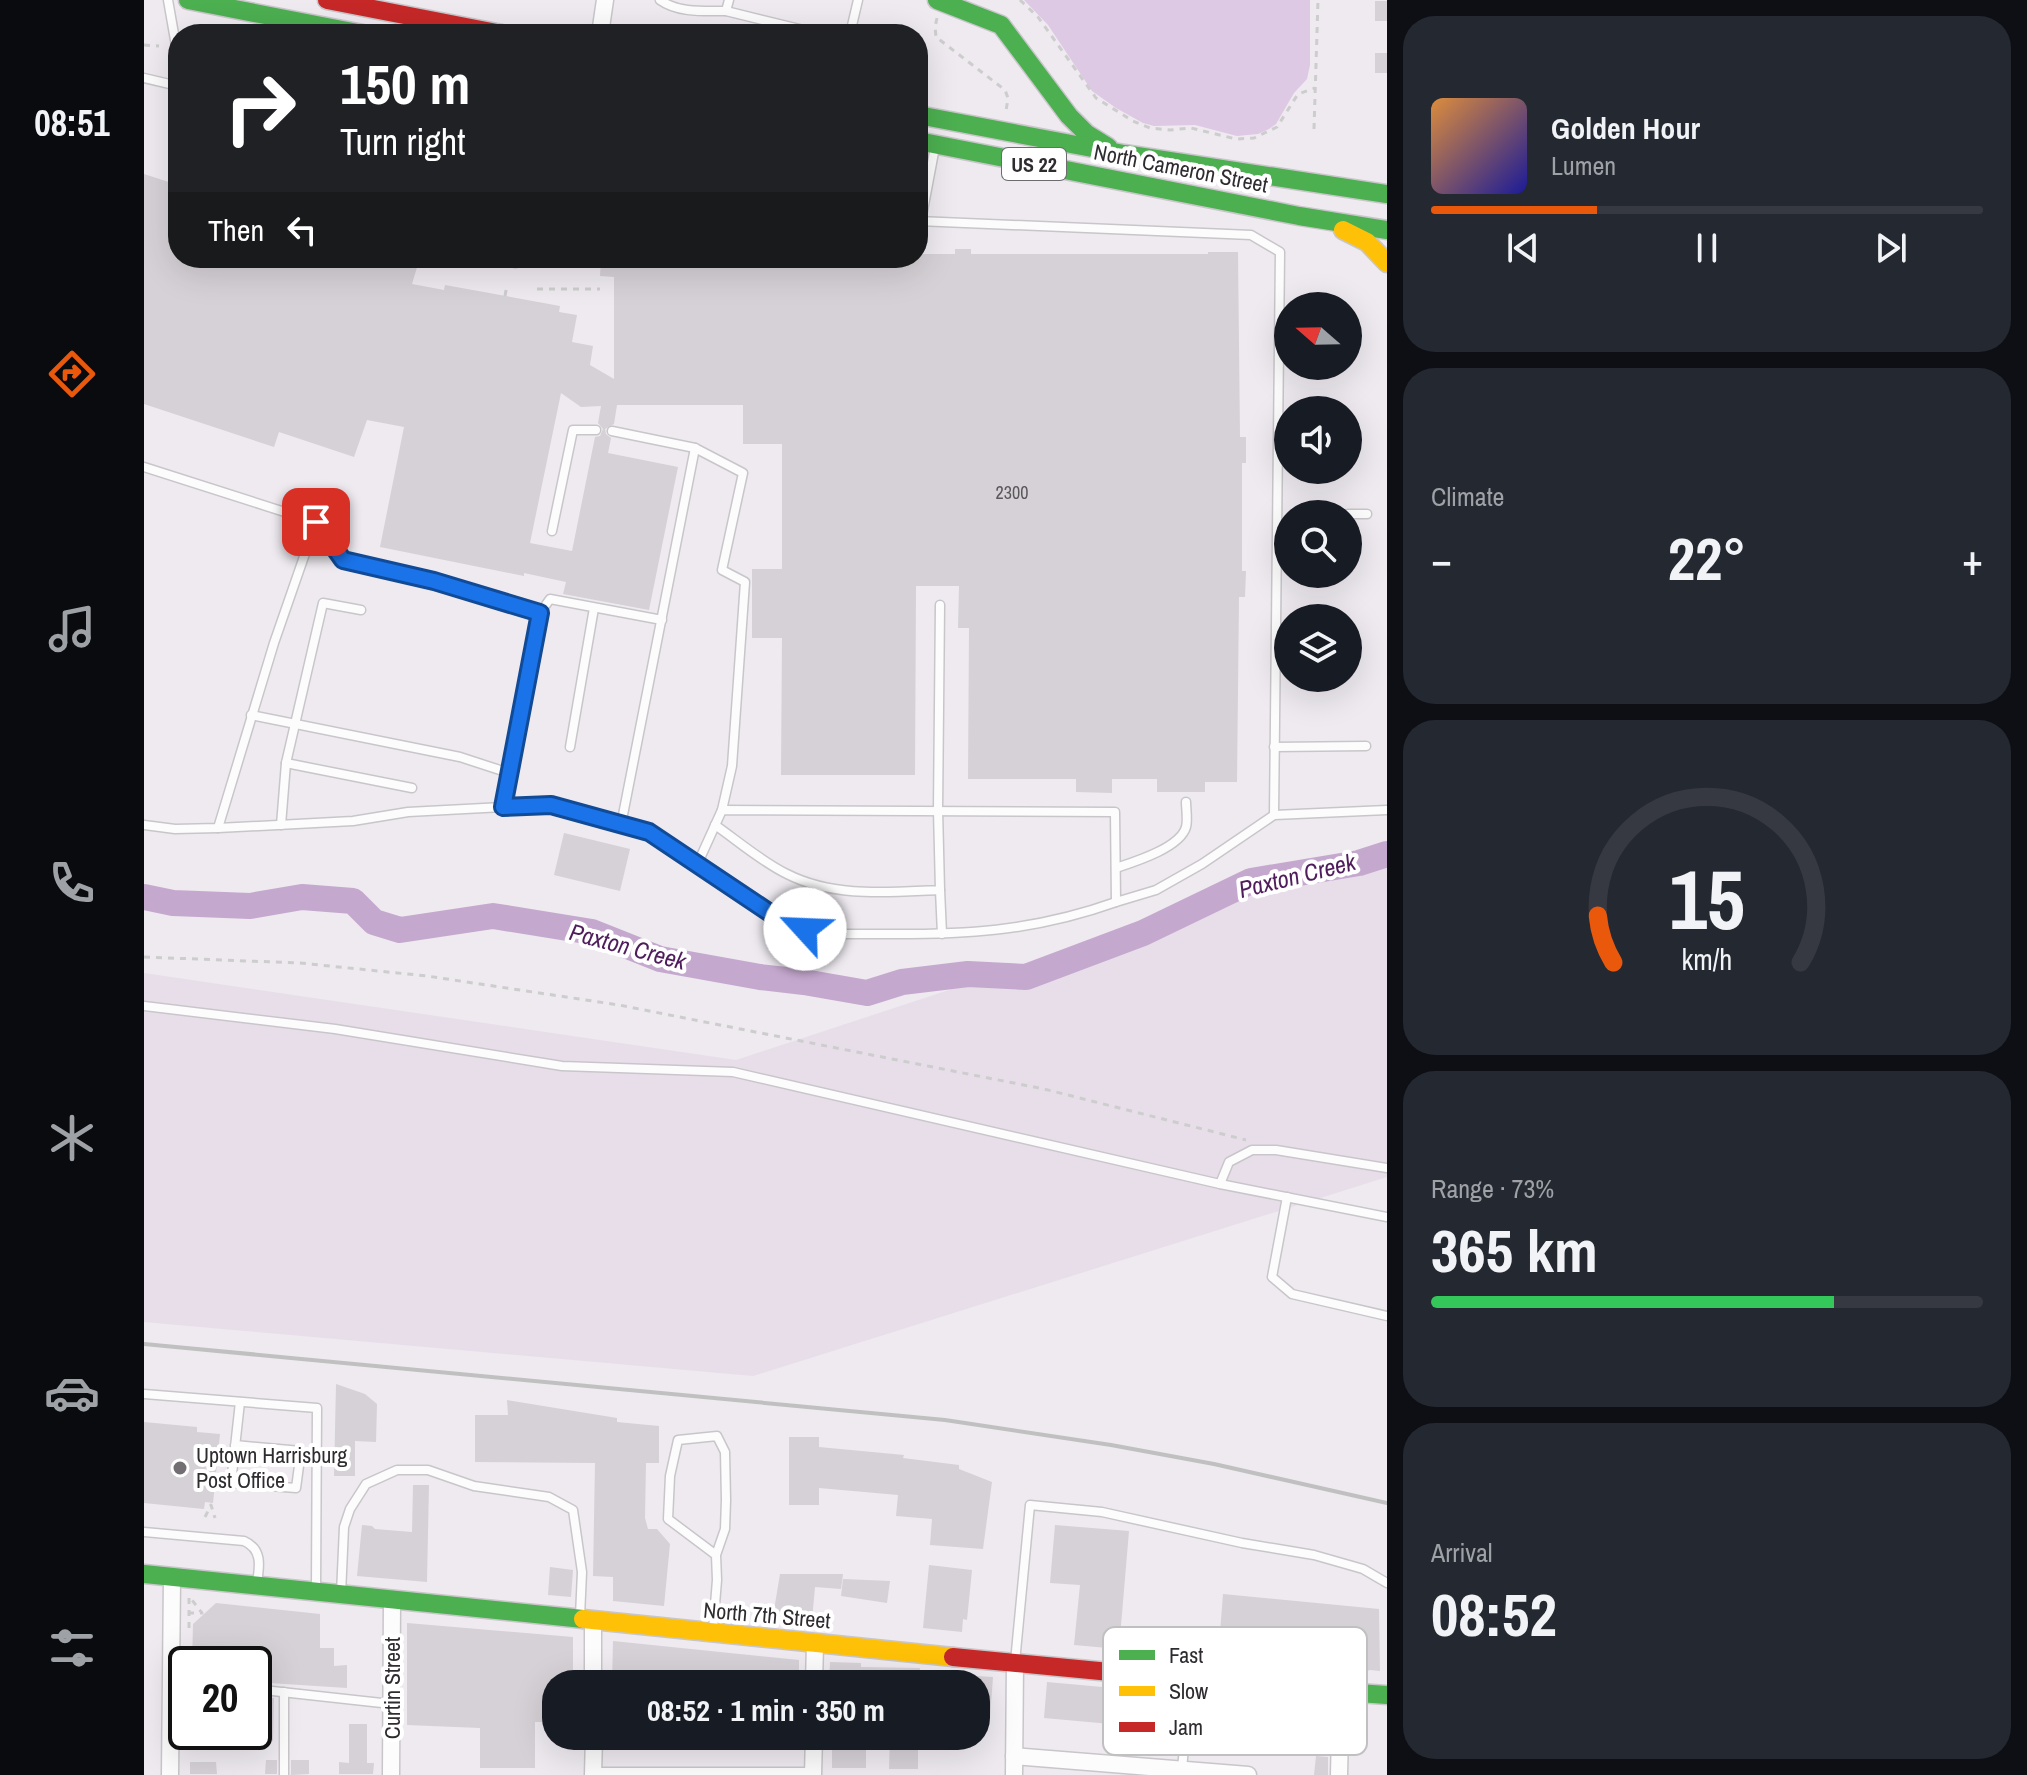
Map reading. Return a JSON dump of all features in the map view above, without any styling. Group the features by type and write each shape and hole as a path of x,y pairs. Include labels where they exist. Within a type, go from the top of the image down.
{"main road":[{"path":"188,0 312,24"},
{"path":"327,0 451,24"},
{"path":"939,5 1001,25 1069,116 1096,141 1124,154"},
{"name":"North Cameron Street","path":"928,117 1124,154 1385,193"},
{"name":"North Cameron Street","path":"928,143 1328,222 1387,230"},
{"path":"1328,222 1367,242 1387,263"},
{"name":"North 7th Street","path":"144,1574 1103,1672"},
{"name":"North 7th Street","path":"1367,1694 1387,1695"}],"street":[{"path":"601,24 605,0"},
{"path":"172,1578 176,1646"},
{"name":"Curtin Street","path":"391,1775 392,1601"},
{"path":"586,1621 591,1670"},
{"path":"814,1670 815,1643"},
{"path":"1014,1775 1015,1662"},
{"path":"170,1775 172,1750"},
{"path":"593,1774 594,1750"},
{"path":"813,1773 814,1750"},
{"path":"1339,1755 1339,1775"},
{"path":"1014,1756 1248,1775"}],"lane":[{"path":"168,0 172,24"},
{"path":"660,0 668,6 701,12 726,11 779,24"},
{"path":"726,11 729,0"},
{"path":"852,24 858,0"},
{"path":"144,78 168,84"},
{"path":"928,221 1251,235 1280,252 1277,500"},
{"path":"552,531 573,430 596,430"},
{"path":"612,431 695,448 743,473 722,570 745,582 732,766 722,810 697,865"},
{"path":"621,825 695,448"},
{"path":"144,467 316,522 343,560 434,581 540,613"},
{"path":"1362,514 1367,514"},
{"path":"218,828 251,715 316,522"},
{"path":"1274,815 1276,588"},
{"path":"503,807 540,613 550,599 662,620"},
{"path":"281,825 293,724 323,603 361,610"},
{"path":"940,605 938,810 942,934"},
{"path":"570,747 594,608"},
{"path":"251,715 460,757 509,773"},
{"path":"1274,747 1366,746"},
{"path":"286,763 412,788"},
{"path":"1116,868 1156,854 1179,837 1186,828 1186,802"},
{"path":"144,825 175,829 281,825 362,820 408,812 551,805 649,832 770,913 805,929 860,934 942,934 1028,927 1077,916 1156,890 1274,815 1387,810"},
{"path":"722,810 1115,812 1116,902"},
{"path":"715,825 785,874 819,887 867,892 940,890"},
{"path":"144,1006 335,1029 562,1066 733,1072 1220,1184 1387,1217"},
{"path":"1220,1184 1229,1162 1252,1150 1276,1150 1387,1168"},
{"path":"1287,1197 1272,1277 1292,1294 1387,1316"},
{"path":"144,1394 317,1408 317,1593"},
{"path":"235,1445 301,1451 296,1488 231,1483 235,1445 240,1402"},
{"path":"713,1634 716,1555 725,1529 725,1452 717,1436 678,1440 670,1476 668,1519 716,1555"},
{"path":"341,1595 344,1527 350,1509 366,1484 397,1470 428,1470 474,1486 549,1497 573,1510 586,1621"},
{"path":"1015,1662 1030,1505 1102,1512 1242,1543 1314,1555 1363,1569 1387,1583"},
{"path":"144,1532 233,1539 253,1544 259,1557 256,1587"},
{"path":"272,1691 392,1704"},
{"path":"284,1692 284,1775"},
{"path":"1182,1770 1183,1755"},
{"path":"593,1774 813,1773"}],"path":[{"path":"1020,0 1035,12 1096,98 1150,128 1191,128 1236,139 1254,138 1277,127 1298,94 1315,88"},
{"path":"1314,129 1318,0"},
{"path":"939,5 936,37 1005,90 1008,98 1006,114"},
{"path":"144,45 159,46"},
{"path":"505,296 507,285"},
{"path":"537,289 600,289"},
{"path":"144,957 316,964 427,976 619,1005 1044,1089 1247,1141"},
{"path":"205,1517 211,1505 215,1518"},
{"path":"183,1613 189,1613 202,1613 189,1596 189,1604 189,1613 189,1628"}],"shaded area":[{"path":"1024,0 1310,0 1310,65 1307,79 1294,93 1276,124 1258,134 1237,136 1195,125 1154,126 1143,123 1092,91 1048,25"},
{"path":"1387,846 1387,1177 753,1376 144,1322 144,973 736,1060"}],"building":[{"path":"1375,1 1387,1 1387,21 1375,21"},
{"path":"1375,53 1387,53 1387,73 1375,73"},
{"path":"144,174 168,182 168,268 417,268 412,284 444,290 445,285 560,306 559,312 577,315 572,342 593,346 590,365 614,379 614,277 600,276 600,268 928,268 928,254 955,254 955,249 971,249 971,254 1238,252 1240,437 1246,437 1246,463 1242,463 1242,571 1246,571 1245,597 1239,597 1237,782 1205,782 1205,792 1157,792 1157,779 1112,779 1112,793 1076,792 1076,779 968,779 969,628 958,628 959,586 916,586 915,775 781,775 782,638 752,638 752,569 782,569 782,444 743,444 743,405 617,405 614,424 605,429 611,438 608,453 678,467 649,610 563,594 566,582 380,547 404,427 367,420 354,457 279,432 274,447 144,404","holes":["561,393 581,407 601,406 598,423 603,429 600,436 595,437 572,551 530,543"]},
{"path":"564,833 630,849 620,891 554,875"},
{"path":"336,1384 365,1394 377,1404 376,1442 355,1441 355,1476 334,1476"},
{"path":"507,1400 617,1418 617,1422 659,1426 659,1463 646,1463 645,1518 648,1529 657,1529 670,1544 664,1606 613,1601 613,1577 593,1576 595,1463 475,1462 475,1415 508,1415"},
{"name":"Uptown Harrisburg Post Office","path":"144,1422 197,1427 197,1432 220,1434 213,1503 205,1502 204,1509 144,1503"},
{"path":"789,1437 819,1437 819,1447 904,1455 903,1458 959,1465 959,1469 992,1482 983,1549 930,1545 932,1519 896,1516 898,1495 819,1488 819,1505 789,1505"},
{"path":"413,1485 429,1485 427,1582 357,1576 362,1525 412,1532"},
{"path":"1055,1525 1129,1531 1121,1627 1103,1627 1103,1648 1074,1645 1080,1585 1050,1583"},
{"path":"929,1565 972,1570 967,1620 963,1619 962,1632 923,1628"},
{"path":"550,1567 573,1570 571,1597 548,1595"},
{"path":"780,1574 843,1574 841,1589 815,1587 812,1620 773,1616"},
{"path":"843,1579 890,1581 887,1603 841,1596"},
{"path":"1223,1594 1379,1609 1380,1671 1367,1671 1367,1627 1220,1627"},
{"path":"216,1603 320,1614 320,1648 334,1648 334,1666 347,1665 347,1688 272,1683 272,1646 192,1646 193,1624"},
{"path":"407,1623 573,1637 573,1670 542,1670 542,1722 535,1722 535,1768 480,1768 480,1728 407,1725"},
{"path":"613,1641 799,1660 799,1670 612,1670"},
{"path":"830,1662 861,1663 861,1667 920,1668 920,1670 830,1670"},
{"path":"990,1677 993,1677 990,1718"},
{"path":"1047,1682 1103,1687 1103,1723 1044,1718"},
{"path":"272,1698 274,1698 272,1741"},
{"path":"349,1724 367,1724 367,1763 374,1763 373,1774 339,1774 339,1762 349,1763"},
{"path":"832,1750 866,1750 866,1768 832,1768"},
{"path":"890,1750 918,1750 918,1769 889,1769"},
{"path":"1316,1756 1328,1757 1328,1775 1314,1775"},
{"path":"266,1760 277,1760 277,1774 265,1774"},
{"path":"291,1760 309,1760 309,1774 291,1775"},
{"path":"190,1762 216,1762 217,1774 190,1774"}],"waterway":[{"name":"Paxton Creek","path":"144,897 173,903 250,906 302,897 353,901 374,922 400,930 493,916 592,932 660,959 867,993 902,982 968,974 1026,977 1143,933 1251,881 1359,863 1387,854"}],"railway":[{"path":"144,1344 945,1420 1214,1464 1387,1503"}],"traffic: fast":[{"path":"188,0 312,24"},
{"path":"937,0 1001,25 1069,116 1087,134 1108,147"},
{"path":"928,117 1124,154 1387,194"},
{"path":"928,143 1299,216 1387,230"},
{"path":"144,1574 583,1619"},
{"path":"1367,1694 1387,1695"}],"traffic: slow":[{"path":"1343,230 1367,242 1387,263"},
{"path":"583,1619 953,1657"}],"traffic: jam":[{"path":"327,0 451,24"},
{"path":"953,1657 1103,1671"}],"place":[{"name":"Uptown Harrisburg Post Office","path":"180,1468"}],"route":[{"path":"316,522 343,560 434,581 540,613 503,807 551,805 649,832 770,913 805,929"}]}
